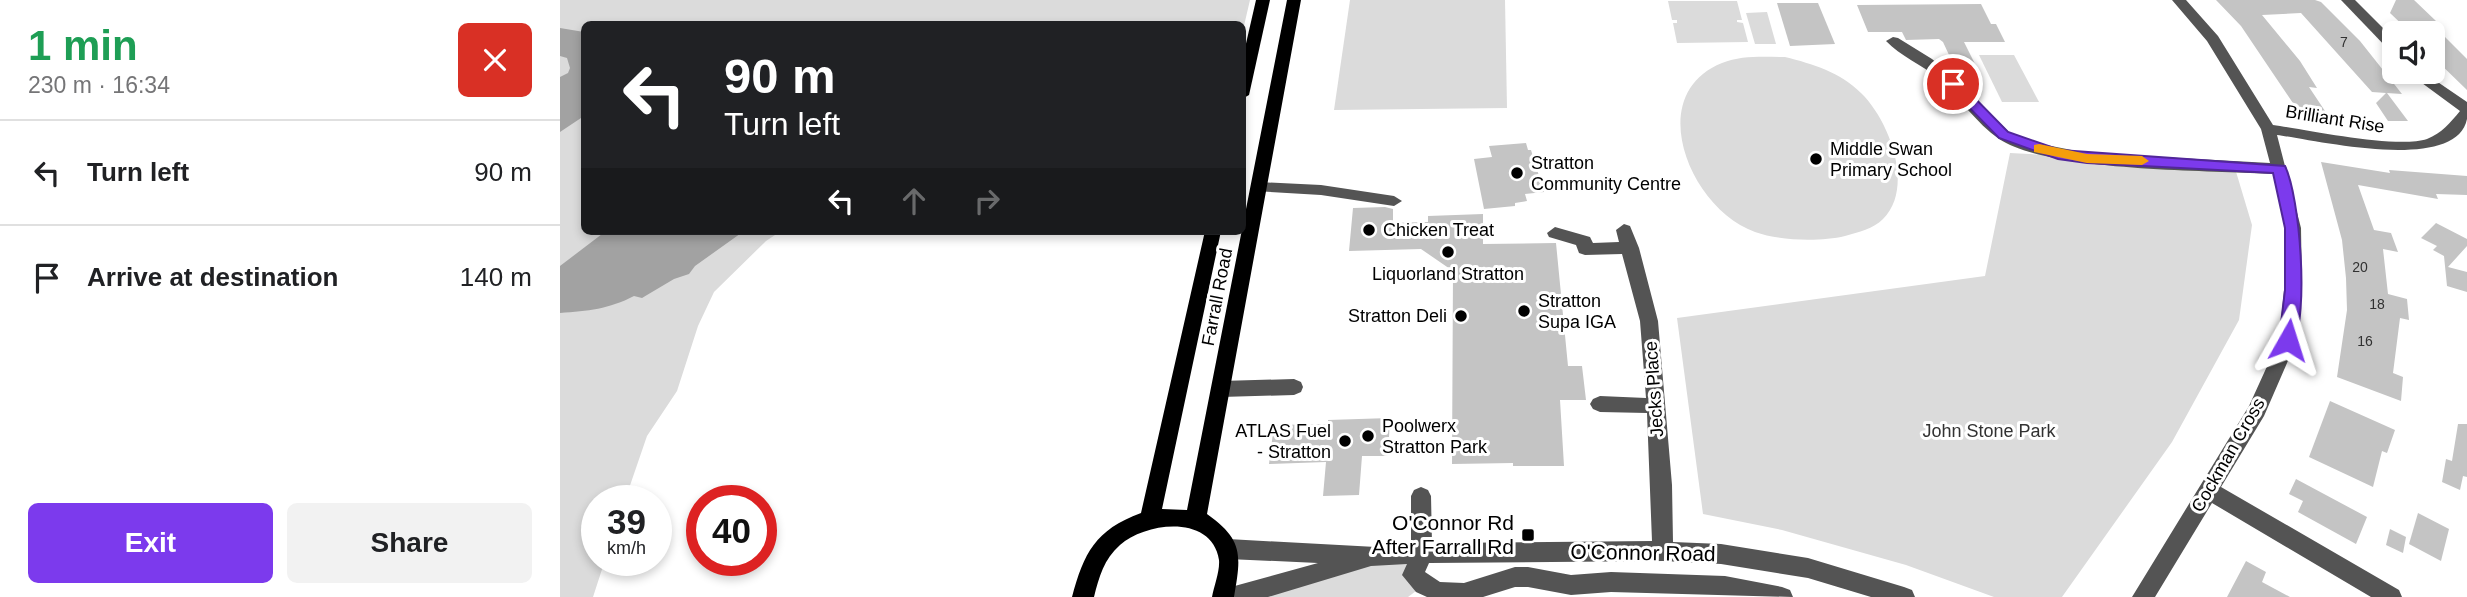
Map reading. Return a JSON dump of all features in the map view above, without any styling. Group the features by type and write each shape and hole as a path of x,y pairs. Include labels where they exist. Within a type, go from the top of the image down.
{"main road":[{"path":"1246,77 1263,0"},
{"name":"Farrall Road","path":"1196,518 1294,0"},
{"name":"Farrall Road","path":"1150,518 1212,235"},
{"path":"1083,597 1086,576 1108,541 1126,528 1150,518 1175,514 1196,518 1215,530 1228,549 1231,566 1223,597"}],"street":[{"name":"Cockman Cross","path":"2143,597 2257,410 2288,340 2293,290 2293,228 2268,129 2213,40 2179,0"},
{"path":"2348,0 2382,35"},
{"path":"1893,41 1927,62 1953,84 2004,135 2032,147 2087,158 2280,169"},
{"path":"2431,84 2467,110"},
{"name":"Brilliant Rise","path":"2268,129 2398,147 2428,144 2449,134 2467,110"},
{"path":"1259,187 1321,190 1394,201"},
{"name":"Jecks Place","path":"1555,233 1577,238 1584,242 1585,249 1628,239 1649,321 1662,485 1663,551"},
{"path":"1221,389 1294,387"},
{"path":"1600,404 1654,405"},
{"path":"2208,490 2391,597"},
{"path":"1421,496 1422,553 1413,575 1439,592 1464,593 1515,578 1528,577 1571,585 1612,582 1725,586 1782,597"},
{"name":"O'Connor Road","path":"1228,549 1376,557 1422,553 1663,551 1721,554 1808,568 1903,597"},
{"name":"O'Connor Road","path":"1231,597 1376,557"}],"green space":[{"path":"560,0 1250,0 1245,21 581,21 581,235 775,235 714,292 698,326 677,391 647,436 630,485 581,485 581,576 600,576 593,597 560,597"},
{"path":"1350,0 1505,0 1507,108 1334,110"},
{"path":"1668,1 1737,1 1742,20 1737,22 1743,23 1748,42 1677,43 1673,23 1677,23 1677,20 1672,20"},
{"path":"1767,12 1776,44 1755,44 1746,13"},
{"path":"1979,55 2014,55 2039,102 2002,102"},
{"path":"1785,57 1835,74 1853,86 1871,105 1889,136 1895,154 1897,190 1892,206 1883,219 1870,228 1824,239 1800,240 1765,235 1732,220 1712,201 1695,177 1685,151 1680,125 1684,100 1698,79 1730,60"},
{"name":"John Stone Park","path":"2010,153 2234,165 2252,225 2239,320 2172,442 2062,597 1994,597 1906,565 1782,530 1703,514 1677,318 1985,276"},
{"path":"1422,553 1424,585 1408,597 1231,597"}],"shaded area":[{"path":"560,28 581,32 581,118 560,132 560,77 568,73 570,68 567,58 560,56"},
{"path":"601,235 738,235 695,266 689,274 674,279 642,298 634,296 598,309 560,313 560,266"}],"building":[{"path":"2216,0 2321,2 2360,41 2382,69 2382,84 2394,84 2402,94 2387,93 2408,121 2388,121 2376,103 2386,93 2372,92 2301,13 2262,15 2300,61 2317,88 2309,87 2327,114 2299,112 2241,26"},
{"path":"2396,0 2414,0 2436,21 2398,21 2390,13"},
{"path":"1777,3 1818,3 1835,44 1790,46"},
{"path":"1981,4 1991,24 1996,24 2005,42 1964,42 1978,70 1956,70 1939,39 1906,40 1902,32 1868,32 1857,5"},
{"path":"2445,37 2467,59 2467,90 2445,69"},
{"path":"1526,143 1528,150 1531,150 1544,192 1525,194 1527,201 1515,203 1515,206 1484,209 1474,159 1492,157 1489,146"},
{"path":"2321,162 2390,173 2389,170 2467,176 2467,195 2436,194 2438,199 2358,185 2374,230 2391,233 2398,252 2383,249 2388,294 2407,299 2409,320 2400,318 2393,373 2403,377 2401,401 2337,377 2347,310 2346,278 2342,240"},
{"path":"1353,208 1393,209 1393,223 1428,222 1428,216 1483,214 1483,244 1556,243 1568,366 1582,366 1586,400 1560,400 1564,466 1452,464 1453,271 1421,249 1349,251"},
{"path":"2436,223 2467,239 2467,246 2448,267 2467,272 2467,292 2447,286 2444,256 2433,250 2437,246 2421,238"},
{"path":"2330,401 2395,430 2387,453 2382,451 2373,487 2309,457"},
{"path":"1390,418 1388,456 1362,456 1359,495 1323,496 1326,462 1269,464 1274,425 1328,424 1328,420"},
{"path":"2458,424 2467,424 2467,477 2463,476 2460,490 2442,482 2446,459 2452,461"},
{"path":"2296,479 2367,517 2356,544 2298,512 2303,501 2289,494"},
{"path":"2418,513 2449,529 2441,561 2409,544"},
{"path":"2390,529 2406,537 2403,553 2386,545"},
{"path":"2246,561 2266,572 2262,582 2290,597 2227,597"}],"slow traffic":[{"path":"2039,149 2087,158 2142,161"}],"place":[{"name":"Middle Swan Primary School","path":"1816,159"},
{"name":"Stratton Community Centre","path":"1517,173"},
{"name":"Chicken Treat","path":"1369,230"},
{"name":"Liquorland Stratton","path":"1448,252"},
{"name":"Stratton Supa IGA","path":"1524,311"},
{"name":"Stratton Deli","path":"1461,316"},
{"name":"Poolwerx Stratton Park","path":"1368,436"},
{"name":"ATLAS Fuel - Stratton","path":"1345,441"},
{"name":"O'Connor Rd After Farrall Rd","path":"1528,535"}],"route":[{"path":"1953,84 1990,124 2004,135 2058,154 2280,169 2293,228 2293,290 2288,340"}]}
